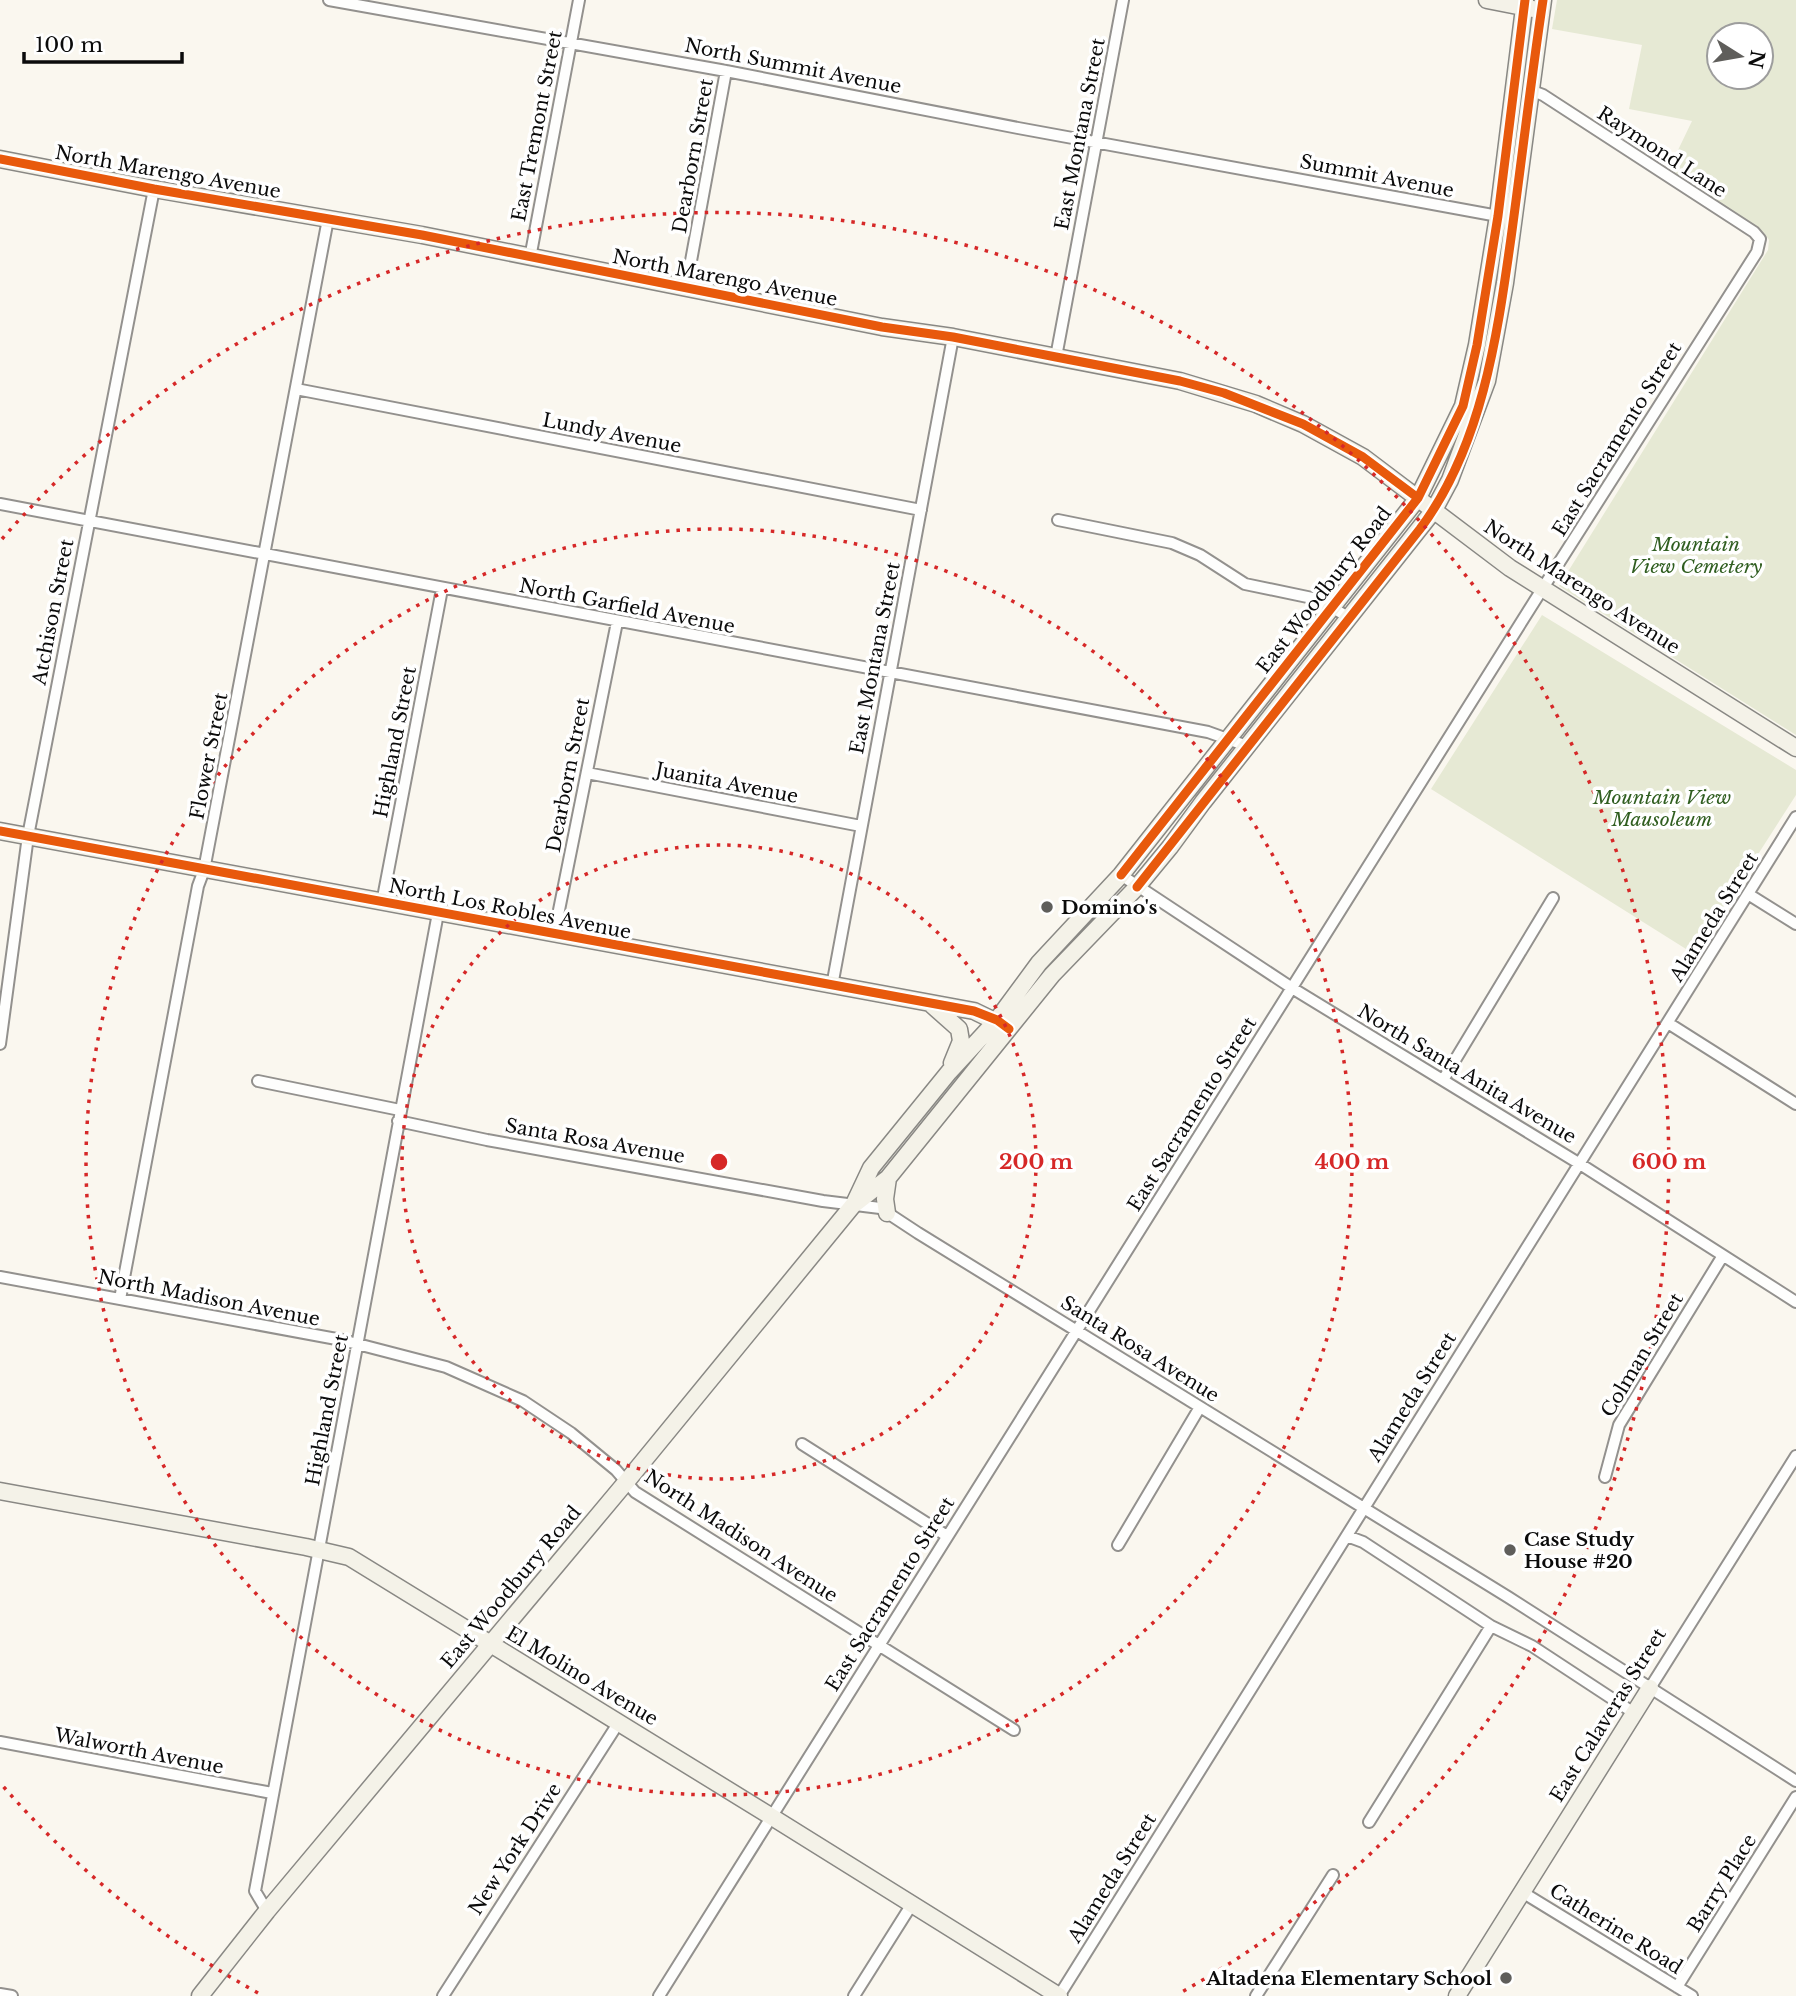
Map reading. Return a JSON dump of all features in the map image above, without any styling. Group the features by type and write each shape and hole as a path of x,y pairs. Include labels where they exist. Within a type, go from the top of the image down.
{"street":[{"name":"North Summit Avenue","path":"329,0 726,71 1250,170"},
{"name":"East Tremont Street","path":"530,258 579,0"},
{"name":"East Montana Street","path":"1056,357 1123,0"},
{"path":"1487,0 1543,5"},
{"name":"East Woodbury Road","path":"200,1996 267,1911 627,1481 854,1204 888,1178 1003,1025 1039,963 1121,875 1418,498 1463,406 1477,345 1498,216 1524,4"},
{"name":"East Woodbury Road","path":"854,1204 871,1168 949,1072 1003,1025 1136,887 1434,510 1450,481 1487,381 1505,283 1543,5"},
{"name":"Dearborn Street","path":"686,288 726,71"},
{"name":"Raymond Lane","path":"1530,90 1543,95 1754,232 1760,239 1757,252"},
{"name":"North Marengo Avenue","path":"0,159 1180,381 1256,404 1303,424 1363,457 1510,568 1796,748"},
{"name":"Summit Avenue","path":"1250,170 1498,216"},
{"name":"Atchison Street","path":"0,1044 28,836 154,189"},
{"name":"Flower Street","path":"120,1299 328,219"},
{"name":"East Sacramento Street","path":"659,1996 1757,252"},
{"name":"East Montana Street","path":"832,986 953,337"},
{"name":"Lundy Avenue","path":"296,389 921,510"},
{"name":"North Garfield Avenue","path":"0,505 1208,732 1247,746"},
{"path":"1058,520 1172,543 1200,555 1245,583 1317,599 1350,618"},
{"name":"Highland Street","path":"383,902 442,589"},
{"name":"Dearborn Street","path":"554,935 617,622"},
{"name":"Juanita Avenue","path":"587,773 861,827"},
{"name":"Alameda Street","path":"1059,1996 1796,817"},
{"name":"North Los Robles Avenue","path":"0,831 978,1012 1003,1025"},
{"name":"North Santa Anita Avenue","path":"1121,875 1292,988 1580,1164 1796,1302"},
{"path":"1748,894 1796,924"},
{"path":"1443,1080 1553,898"},
{"name":"Highland Street","path":"267,1911 255,1891 438,913"},
{"path":"1065,934 1079,945"},
{"path":"930,1004 959,1029 961,1041 949,1072"},
{"path":"1668,1023 1796,1104"},
{"name":"Santa Rosa Avenue","path":"258,1081 487,1140 880,1208 1519,1604 1796,1781"},
{"path":"887,1213 885,1195 888,1178"},
{"name":"Colman Street","path":"1605,1477 1619,1424 1722,1257"},
{"name":"North Madison Avenue","path":"0,1277 357,1344 446,1367 523,1401 571,1433 627,1481 635,1492 1014,1730"},
{"path":"1118,1545 1200,1407"},
{"path":"802,1444 947,1536"},
{"name":"East Calaveras Street","path":"1457,1996 1796,1456"},
{"name":"El Molino Avenue","path":"0,1491 318,1549 349,1558 619,1722 1059,1996"},
{"path":"1347,1536 1363,1542 1490,1626 1532,1646 1634,1713"},
{"path":"1369,1822 1490,1626"},
{"name":"New York Drive","path":"443,1996 619,1722"},
{"name":"Walworth Avenue","path":"0,1742 272,1793"},
{"name":"Barry Place","path":"1677,1987 1796,1797"},
{"path":"1256,1996 1333,1875"},
{"name":"Catherine Road","path":"1522,1892 1692,1996"},
{"path":"854,1996 912,1904"},
{"path":"0,1994 12,1996"}],"green space":[{"name":"Mountain View Cemetery","path":"1557,0 1796,0 1796,735 1559,586 1768,250 1769,240 1764,233 1667,173 1692,121 1629,109 1642,45 1552,29"},
{"name":"Mountain View Mausoleum","path":"1542,615 1796,770 1796,795 1694,954 1431,789"}],"cycle path":[{"path":"1121,875 1418,498 1463,406 1477,345 1498,216 1525,0"},
{"path":"1137,887 1420,529 1441,497 1458,462 1484,390 1500,314 1543,0"},
{"path":"0,159 154,189 422,235 882,327 953,337 1180,381 1224,393 1303,424 1363,457 1418,498"},
{"path":"0,831 974,1011 997,1020 1009,1029"}],"place":[{"name":"Domino's","path":"1047,907"},
{"name":"Case Study House #20","path":"1510,1550"},
{"name":"Altadena Elementary School","path":"1506,1978"}]}
